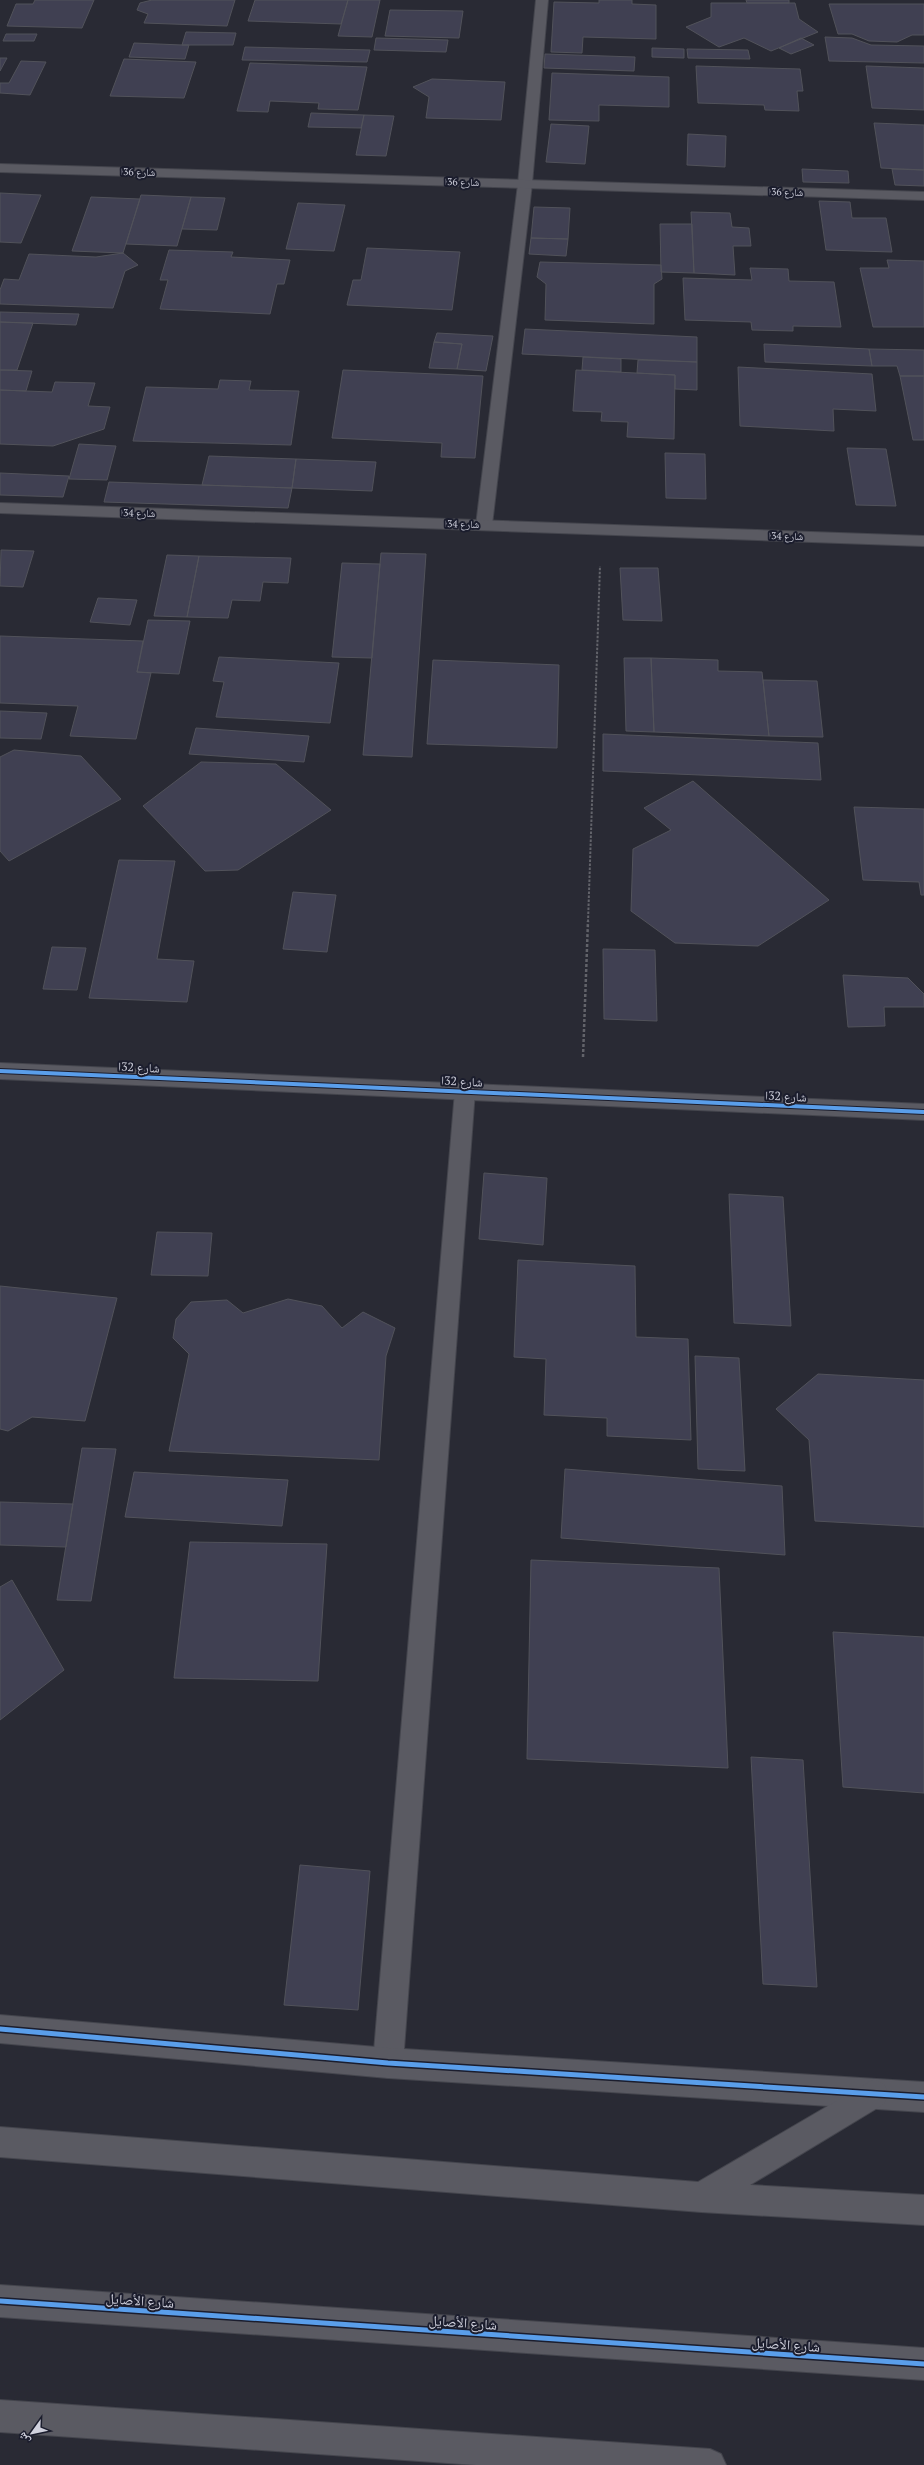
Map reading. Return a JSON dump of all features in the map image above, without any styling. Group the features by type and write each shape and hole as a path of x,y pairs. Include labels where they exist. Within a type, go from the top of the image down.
{"street":[{"path":"484,525 525,184 542,0"},
{"name":"شارع 36ا","path":"0,168 924,196"},
{"name":"شارع 34ا","path":"0,508 924,541"},
{"name":"شارع 32ا","path":"0,1071 924,1112"},
{"path":"388,2063 465,1091"},
{"path":"0,2029 388,2063 924,2097"},
{"path":"701,2197 874,2094"},
{"path":"0,2142 701,2197 924,2210"},
{"name":"شارع الأصايل","path":"0,2301 924,2364"},
{"path":"0,2416 710,2465"}],"path":[{"path":"582,1097 601,530"}],"building":[{"path":"35,0 94,0 82,28 7,26 16,4 33,4"},
{"path":"152,0 235,0 227,26 144,23 148,14 137,10 140,3"},
{"path":"255,0 348,0 341,24 248,21"},
{"path":"348,0 380,0 372,37 338,36"},
{"path":"599,0 632,0 632,4 656,5 656,39 583,37 582,53 551,52 554,2 599,3"},
{"path":"746,0 789,0 789,3 747,3"},
{"path":"711,3 795,3 799,19 818,32 771,51 744,38 719,47 686,27 711,17"},
{"path":"829,4 924,4 924,35 912,35 897,42 869,41 852,34 838,34"},
{"path":"390,10 463,11 459,38 385,36"},
{"path":"186,32 236,33 233,45 182,45"},
{"path":"6,34 37,34 34,41 3,41"},
{"path":"825,37 852,38 871,45 924,46 924,63 829,61"},
{"path":"376,38 448,40 446,52 374,50"},
{"path":"801,38 814,45 791,54 779,48"},
{"path":"134,43 189,45 185,59 129,57"},
{"path":"245,47 370,50 367,62 242,60"},
{"path":"652,48 684,49 684,58 652,57"},
{"path":"687,49 748,50 750,59 688,58"},
{"path":"545,54 635,57 634,71 544,68"},
{"path":"0,58 7,58 0,71"},
{"path":"124,59 196,62 184,98 110,96"},
{"path":"21,61 46,62 30,95 0,93 0,83 9,83"},
{"path":"250,63 367,67 358,110 318,109 319,103 270,101 268,112 237,111"},
{"path":"696,66 800,69 803,91 797,91 799,111 765,110 764,105 698,103"},
{"path":"866,66 924,68 924,110 872,108"},
{"path":"552,73 669,77 669,107 599,105 599,121 549,120"},
{"path":"432,79 505,82 501,120 426,118 429,97 413,87"},
{"path":"311,113 364,115 361,128 308,127"},
{"path":"364,115 394,116 386,156 356,155"},
{"path":"874,123 924,125 924,170 881,168"},
{"path":"551,124 589,126 585,164 546,162"},
{"path":"688,134 726,136 725,167 687,165"},
{"path":"802,169 848,171 849,183 803,182"},
{"path":"892,169 924,170 924,186 895,185"},
{"path":"0,193 41,195 21,243 0,242"},
{"path":"141,195 191,197 177,246 126,244"},
{"path":"91,197 140,199 123,253 72,251"},
{"path":"191,197 225,198 217,230 182,229"},
{"path":"819,201 850,202 852,218 886,218 892,252 826,250"},
{"path":"298,203 345,205 334,251 286,249"},
{"path":"534,207 570,208 568,239 531,238"},
{"path":"691,212 730,213 732,227 749,228 751,246 733,246 735,275 694,273"},
{"path":"660,224 692,224 694,273 661,272"},
{"path":"531,238 568,239 566,256 529,254"},
{"path":"367,248 460,252 452,310 347,305 353,280 361,280"},
{"path":"169,250 233,252 231,257 290,260 284,284 277,284 270,314 160,309 168,280 160,280"},
{"path":"123,253 138,265 125,271 113,308 0,304 0,290 4,279 19,280 29,254 96,257"},
{"path":"887,260 924,261 924,327 873,327 860,268 889,268"},
{"path":"540,262 661,265 662,279 654,284 654,324 545,320 546,284 537,277"},
{"path":"750,268 788,269 789,281 834,282 841,327 793,326 793,331 752,330 751,322 685,320 683,278 752,280"},
{"path":"0,312 79,314 76,325 0,322"},
{"path":"0,322 33,323 17,370 0,370"},
{"path":"525,329 697,337 697,362 522,354"},
{"path":"437,333 493,336 486,371 457,369 462,344 434,342"},
{"path":"434,342 462,344 457,369 429,368"},
{"path":"764,344 869,349 872,366 765,362"},
{"path":"869,349 924,350 924,376 900,376 897,366 872,366"},
{"path":"583,357 621,359 621,372 582,370"},
{"path":"638,360 697,362 697,390 675,389 675,375 637,373"},
{"path":"738,367 872,374 876,411 833,409 834,431 740,426"},
{"path":"0,370 32,371 26,391 0,390"},
{"path":"343,370 483,376 475,458 441,457 442,443 332,438"},
{"path":"576,370 675,375 674,439 627,437 628,422 601,421 602,412 573,411"},
{"path":"900,376 924,376 924,440 913,440"},
{"path":"220,380 251,381 249,390 299,391 291,445 133,441 146,387 218,389"},
{"path":"55,382 95,383 88,406 110,407 104,429 53,446 0,444 0,390 52,392"},
{"path":"79,444 116,446 107,480 69,479"},
{"path":"847,448 886,449 896,506 856,505"},
{"path":"665,453 705,454 706,499 666,498"},
{"path":"209,456 296,459 292,488 202,485"},
{"path":"296,459 376,462 372,491 292,488"},
{"path":"0,473 69,476 63,497 0,495"},
{"path":"109,482 292,488 288,508 104,502"},
{"path":"1,550 34,551 23,587 0,586"},
{"path":"381,553 426,554 412,757 363,755"},
{"path":"167,555 199,556 187,617 154,616"},
{"path":"199,556 291,558 288,583 263,582 260,601 232,600 228,618 187,617"},
{"path":"342,563 380,564 372,658 332,657"},
{"path":"620,568 658,568 662,621 623,620"},
{"path":"98,598 137,600 130,625 90,622"},
{"path":"148,620 190,621 179,674 137,672"},
{"path":"0,636 143,641 137,672 151,673 136,739 70,736 78,706 0,703"},
{"path":"219,657 339,663 330,723 216,717 224,682 213,681"},
{"path":"624,658 651,658 654,732 626,731"},
{"path":"651,658 718,660 718,671 762,672 769,736 654,732"},
{"path":"433,660 559,665 557,748 427,744"},
{"path":"763,680 817,681 823,737 769,736"},
{"path":"0,711 47,713 41,739 0,738"},
{"path":"196,728 309,736 304,762 189,754"},
{"path":"603,734 818,743 821,780 603,771"},
{"path":"14,750 81,756 121,799 9,861 0,851 0,757"},
{"path":"201,762 276,764 331,810 238,870 205,871 143,806"},
{"path":"693,781 829,900 758,946 675,943 631,911 633,849 671,830 644,808"},
{"path":"854,807 924,809 924,895 921,895 919,882 863,880"},
{"path":"119,860 175,861 157,959 194,961 187,1002 89,998"},
{"path":"293,892 336,895 327,952 283,949"},
{"path":"52,947 86,948 77,990 43,989"},
{"path":"603,949 655,950 657,1021 604,1019"},
{"path":"843,975 908,978 924,994 924,1007 884,1007 885,1026 848,1027"},
{"path":"484,1173 547,1178 543,1245 479,1239"},
{"path":"729,1194 783,1197 791,1326 734,1323"},
{"path":"157,1232 212,1233 208,1276 151,1275"},
{"path":"518,1260 635,1266 636,1337 688,1339 691,1440 607,1436 607,1418 544,1415 546,1359 514,1357"},
{"path":"0,1286 117,1298 85,1421 32,1417 8,1431 0,1429"},
{"path":"288,1299 322,1306 342,1328 363,1312 395,1328 386,1356 379,1460 169,1451 189,1354 173,1338 176,1319 191,1302 227,1300 243,1313"},
{"path":"695,1356 739,1358 745,1471 698,1469"},
{"path":"818,1374 924,1380 924,1527 815,1521 809,1440 776,1409"},
{"path":"82,1448 116,1449 91,1601 57,1600"},
{"path":"565,1469 782,1486 785,1555 561,1538"},
{"path":"134,1472 288,1480 282,1526 125,1517"},
{"path":"0,1502 73,1504 66,1547 0,1545"},
{"path":"190,1542 327,1544 318,1681 174,1678"},
{"path":"531,1560 719,1568 728,1768 527,1759"},
{"path":"12,1580 64,1670 0,1720 0,1587"},
{"path":"833,1632 924,1637 924,1793 843,1787"},
{"path":"751,1757 803,1760 817,1987 763,1984"},
{"path":"300,1865 370,1871 358,2010 284,2005"}],"cycle path":[{"path":"0,1071 924,1112"},
{"path":"0,2029 388,2063 924,2097"},
{"path":"0,2301 924,2364"}]}
